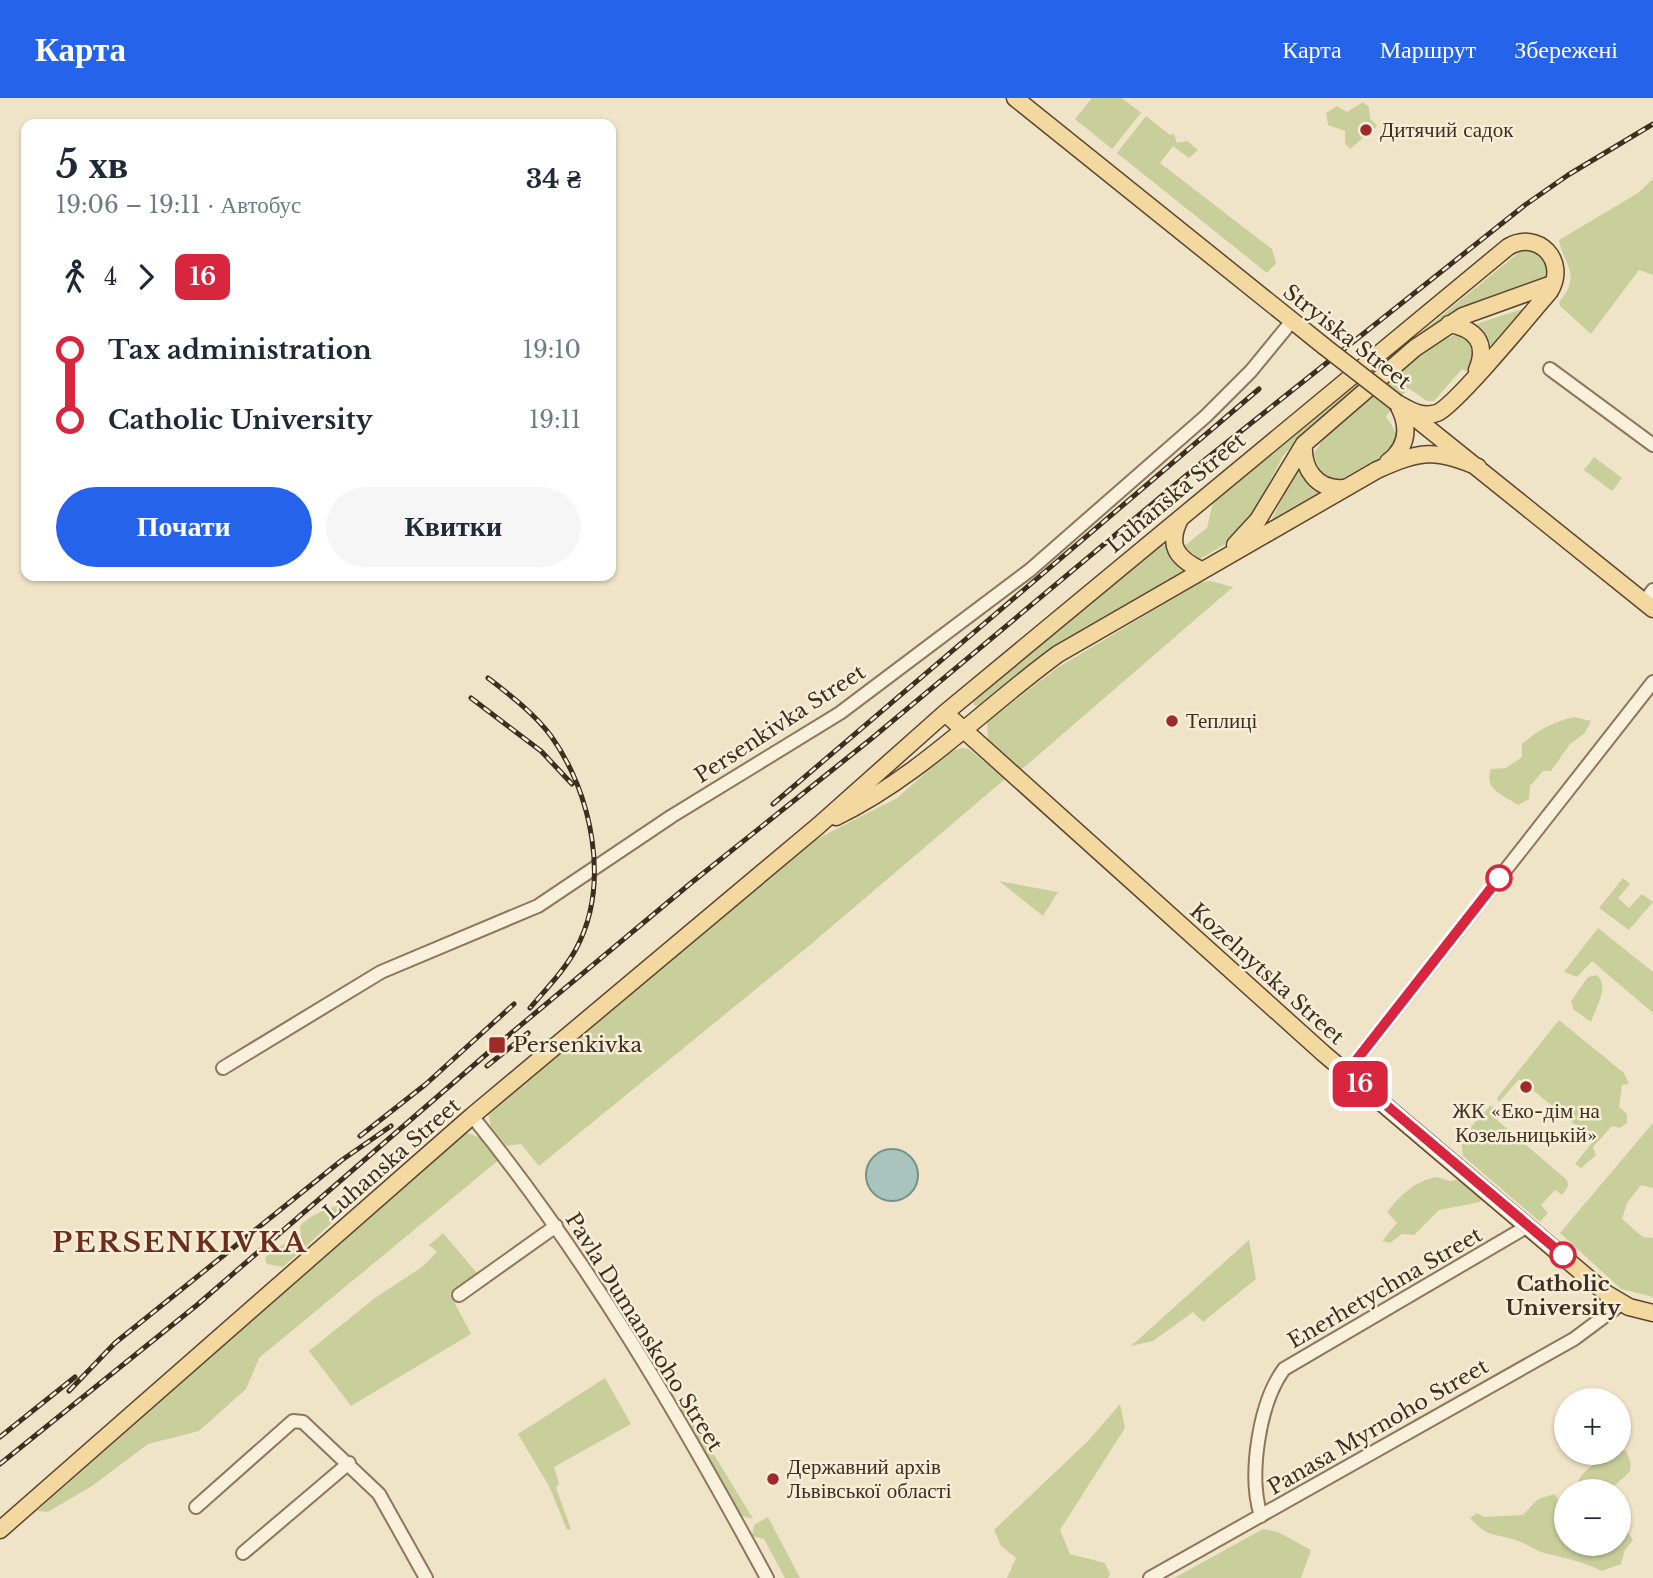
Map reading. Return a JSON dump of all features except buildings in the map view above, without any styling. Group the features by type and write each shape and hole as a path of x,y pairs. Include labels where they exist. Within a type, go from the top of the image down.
{"main road":[{"name":"Stryiska Street","path":"1015,98 1292,321 1650,600"},
{"name":"Luhanska Street","path":"0,1530 472,1116 818,826 946,713 1182,515 1508,247 1526,241 1539,243 1554,261 1555,279 1542,290 1473,312 1449,324 1415,348 1304,444 1258,520 1223,557"},
{"path":"1396,403 1418,414 1428,415 1451,404 1546,296 1555,279"},
{"path":"1449,324 1468,329 1481,342 1482,358 1471,380"},
{"name":"Luhanska Street","path":"1377,470 1401,450 1405,439 1404,421 1396,403"},
{"path":"1451,404 1446,430 1452,442 1478,467"},
{"path":"1304,444 1304,457 1312,475 1329,488 1343,488"},
{"name":"Luhanska Street","path":"818,826 892,788 1058,654 1343,488 1405,457 1431,452 1449,454 1478,467"},
{"path":"1182,515 1174,533 1174,550 1181,559 1201,570"},
{"name":"Kozelnytska Street","path":"946,713 1347,1072 1528,1226 1621,1304 1653,1312"}],"street":[{"name":"Persenkivka Street","path":"223,1068 381,972 538,906 671,816 840,713 1030,570 1206,416 1251,371 1292,321"},
{"path":"1550,369 1653,446"},
{"path":"1347,1072 1653,682"},
{"name":"Pavla Dumanskoho Street","path":"472,1116 524,1179 666,1394 767,1578"},
{"path":"459,1295 556,1226"},
{"name":"Enerhetychna Street","path":"1261,1516 1254,1493 1256,1455 1275,1382 1284,1369 1528,1226"},
{"name":"Panasa Myrnoho Street","path":"1150,1578 1574,1339 1621,1304"},
{"path":"196,1507 293,1421 303,1422 379,1494 426,1578"},
{"path":"243,1553 349,1463"}],"green space":[{"path":"1092,98 1122,98 1141,113 1112,149 1075,119"},
{"name":"Дитячий садок","path":"1363,102 1369,107 1370,118 1377,126 1350,149 1345,143 1345,131 1328,125 1326,113 1337,106 1347,112"},
{"path":"1146,116 1170,135 1174,134 1177,143 1187,141 1198,150 1189,158 1173,146 1160,163 1272,249 1276,263 1267,273 1117,153"},
{"path":"1653,179 1653,275 1639,270 1591,334 1560,306 1559,302 1570,284 1571,277 1559,240 1638,193"},
{"path":"1522,250 1537,252 1546,263 1546,277 1541,284 1462,309 1435,324 1306,430 1283,456 1253,514 1224,545 1200,559 1193,558 1183,547 1207,528 1213,502"},
{"path":"1531,306 1493,349 1483,330 1476,324"},
{"path":"1457,334 1463,334 1474,344 1474,361 1467,372 1462,369 1434,401 1427,401 1408,388 1386,417 1396,436 1393,444 1384,452 1385,455 1339,480 1322,476 1314,455 1335,427 1402,369"},
{"path":"1594,457 1622,478 1612,491 1584,470"},
{"path":"1298,468 1313,490 1325,495 1267,528"},
{"path":"1162,544 1170,547 1189,568 1080,632 977,706 974,705 973,701"},
{"path":"1210,581 1233,587 1021,770 988,740 987,722 1057,668 1201,582"},
{"path":"1574,717 1591,721 1585,733 1570,744 1551,771 1543,771 1530,786 1529,799 1518,805 1492,787 1489,776 1491,769 1506,768 1522,757 1522,744 1528,739 1553,724"},
{"path":"969,749 1005,779 810,945 539,1166 521,1144 507,1146 491,1127 488,1112 807,844 897,798 951,751"},
{"path":"1623,878 1630,884 1618,898 1629,908 1642,894 1653,902 1629,930 1599,908"},
{"path":"999,881 1058,892 1043,916"},
{"path":"1598,928 1653,972 1653,1013 1592,961 1577,977 1564,972"},
{"path":"1597,975 1601,980 1602,991 1591,1022 1573,1009 1571,1001 1588,977"},
{"path":"1559,1020 1624,1073 1629,1084 1622,1085 1619,1107 1627,1114 1627,1123 1620,1128 1612,1126 1593,1147 1596,1155 1581,1168 1575,1164 1594,1140 1519,1079 1499,1102 1497,1098"},
{"path":"1490,1106 1495,1108 1490,1114 1567,1180 1568,1186 1562,1195 1555,1190 1541,1205 1548,1213 1540,1222 1463,1156 1461,1138"},
{"path":"1653,1123 1653,1188 1641,1185 1627,1203 1622,1219 1643,1237 1653,1238 1653,1297 1621,1289 1560,1233"},
{"path":"463,1131 485,1140 500,1159 259,1358 246,1389 199,1431 148,1444 92,1486 48,1512 37,1511"},
{"path":"1437,1177 1450,1181 1461,1179 1484,1196 1480,1202 1439,1210 1414,1235 1402,1234 1390,1243 1382,1241 1397,1223 1387,1212 1392,1206 1415,1185"},
{"path":"341,1205 344,1208 336,1219 283,1267 267,1264 265,1258 275,1248 297,1243 301,1238 300,1226 309,1218"},
{"path":"443,1233 477,1273 450,1294 471,1334 351,1406 309,1351 375,1298 422,1267 437,1252 429,1245"},
{"path":"1249,1240 1256,1279 1203,1322 1193,1312 1153,1341 1131,1346"},
{"path":"605,1378 631,1424 554,1467 559,1483 556,1488 571,1529 567,1530 550,1488 518,1434"},
{"path":"681,1400 753,1519 740,1515 676,1405"},
{"path":"1120,1404 1125,1428 1060,1530 1070,1554 1105,1563 1110,1574 1108,1578 1007,1578 1016,1558 1001,1546 994,1530 1089,1440"},
{"path":"1594,1465 1631,1466 1622,1479 1579,1479"},
{"path":"1554,1494 1554,1556 1510,1538 1488,1533 1470,1518 1477,1513 1484,1517 1523,1515 1538,1499"},
{"path":"768,1517 800,1578 785,1578 764,1539 752,1536 754,1525"},
{"path":"1263,1529 1278,1532 1311,1550 1301,1578 1174,1578"},
{"path":"1556,1556 1623,1556 1621,1564 1602,1571"}],"water":[{"path":"892,1149 902,1151 910,1157 916,1165 916,1185 910,1193 902,1199 892,1201 882,1199 874,1193 868,1185 866,1175 868,1165 874,1157 882,1151"}],"railway":[{"path":"0,1464 197,1305 497,1045 691,883 871,739 1206,459 1525,205 1568,175 1653,124"},
{"path":"773,804 1259,389"},
{"path":"488,678 530,712 551,736 577,784 592,840 593,896 587,924 571,957 530,1008"},
{"path":"471,698 541,751 572,784"},
{"path":"360,1136 426,1084 514,1004"},
{"path":"487,1066 528,1033"},
{"path":"69,1391 115,1343 342,1160 391,1126"},
{"path":"0,1437 75,1377"}],"bus line":[{"name":"16","path":"1499,878 1347,1072 1563,1255"}],"place":[{"name":"Дитячий садок","path":"1366,130"},
{"name":"Теплиці","path":"1172,721"},
{"name":"Persenkivka","path":"497,1045"},
{"name":"ЖК «Еко-дім на Козельницькій»","path":"1526,1087"},
{"name":"Catholic University","path":"1563,1255"},
{"name":"Державний архів Львівської області","path":"773,1479"}],"district":[{"name":"PERSENKIVKA","path":"180,1242"}]}
